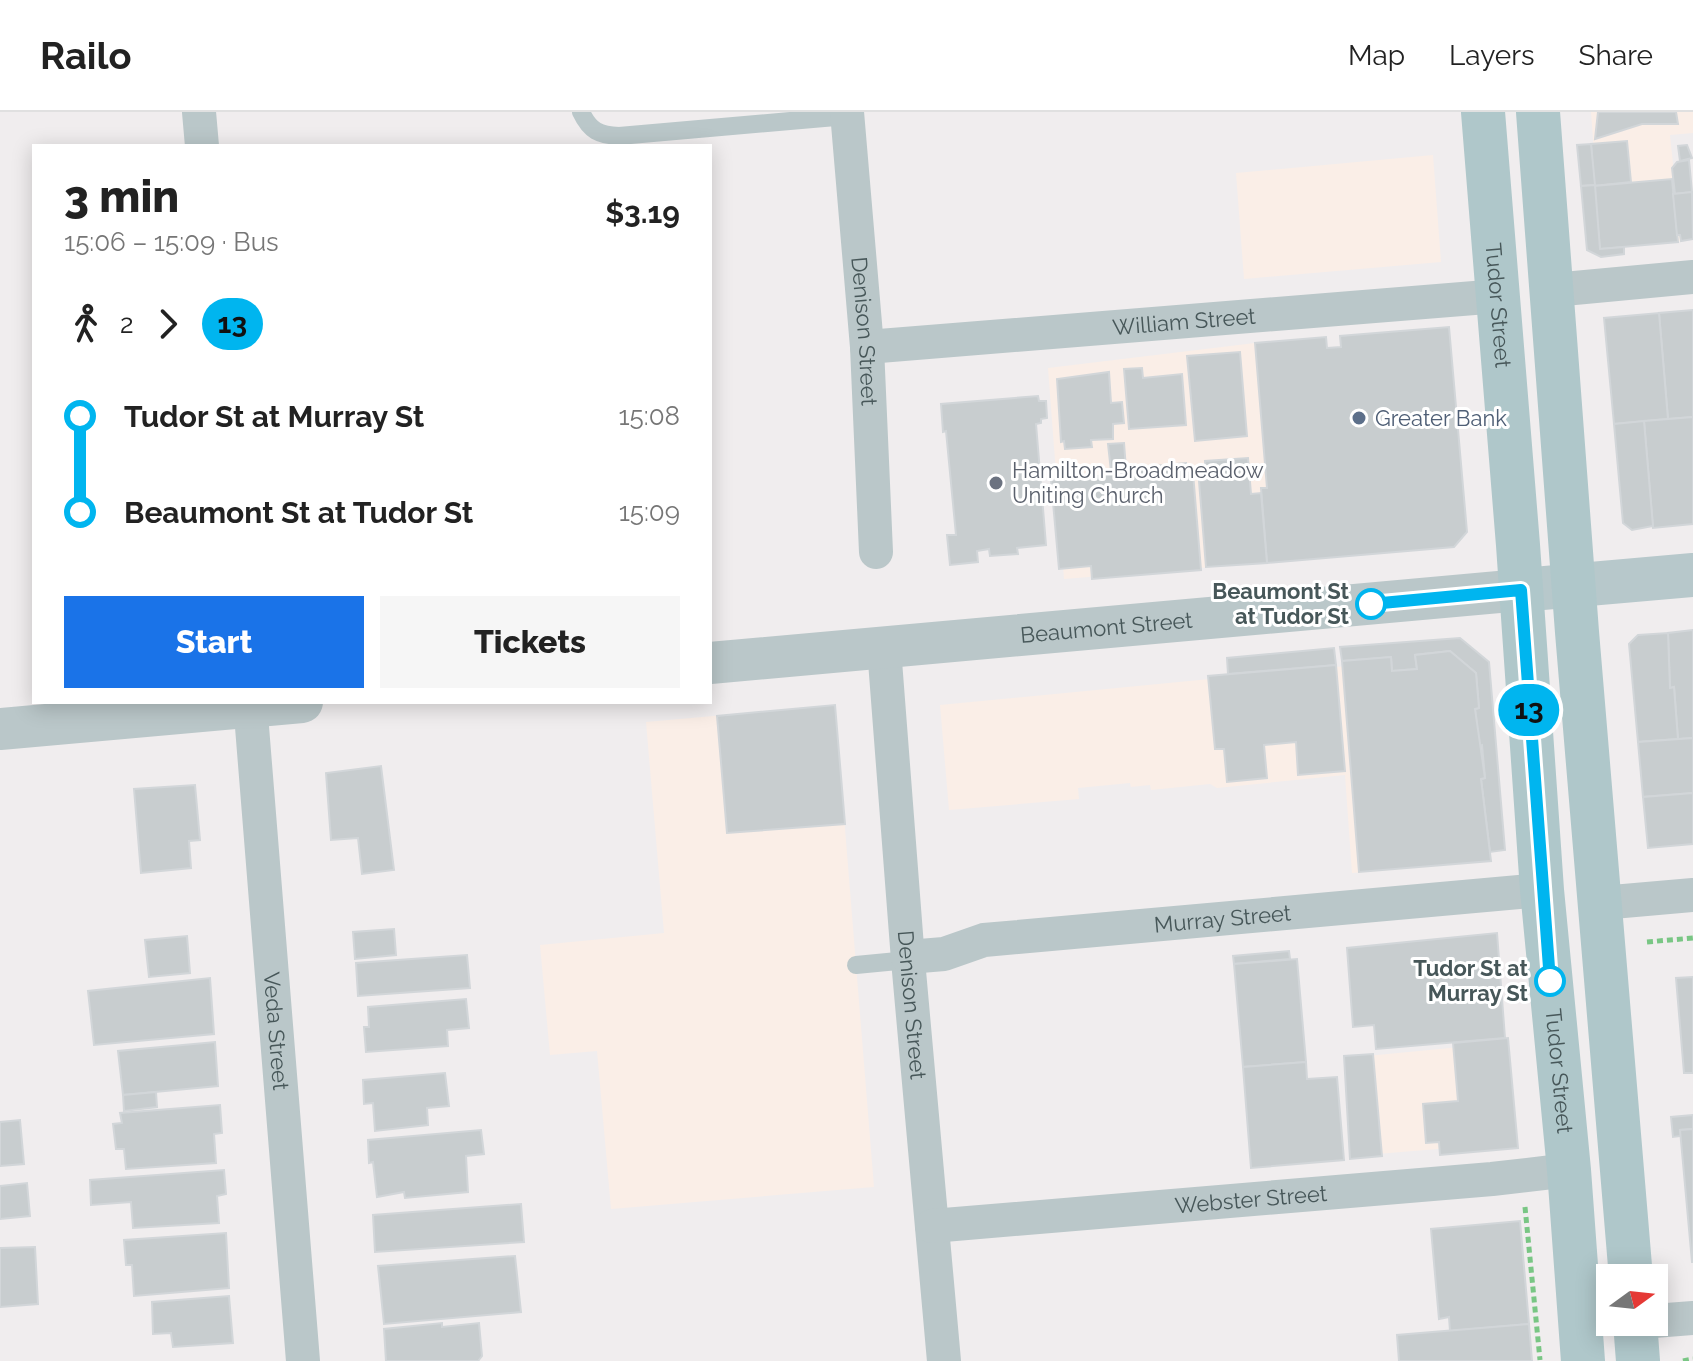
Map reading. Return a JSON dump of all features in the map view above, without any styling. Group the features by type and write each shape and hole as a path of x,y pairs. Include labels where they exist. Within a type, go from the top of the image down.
{"main road":[{"name":"Tudor Street","path":"1483,112 1542,890 1569,1170 1583,1361"},
{"path":"1538,112 1573,586 1630,1264"},
{"name":"Beaumont Street","path":"1521,590 1693,575"},
{"path":"1636,1336 1638,1361"}],"street":[{"path":"199,112 202,144"},
{"name":"Denison Street","path":"847,114 867,347 876,552"},
{"path":"1553,290 1693,277"},
{"name":"William Street","path":"867,347 1499,296"},
{"name":"Beaumont Street","path":"712,663 1521,590"},
{"name":"Denison Street","path":"884,648 944,1361"},
{"path":"0,729 250,704"},
{"name":"Veda Street","path":"250,704 303,1361"},
{"name":"Murray Street","path":"908,959 944,954 984,940 1542,890"},
{"path":"1601,903 1693,895"},
{"name":"Webster Street","path":"932,1226 1460,1182 1569,1170"},
{"path":"1668,1320 1693,1318"}],"lane":[{"path":"581,112 587,126 601,135 619,136 847,114"},
{"path":"856,965 908,959"}],"path":[{"path":"1647,942 1693,938"},
{"path":"1525,1203 1540,1361"},
{"path":"1683,1361 1693,1359"}],"shaded area":[{"path":"1591,112 1693,112 1693,133 1670,135 1681,241 1601,248"},
{"path":"1433,155 1441,262 1244,279 1236,173"},
{"path":"1449,327 1467,532 1454,547 1064,579 1048,368 1326,337 1327,348 1341,347 1340,336"},
{"path":"1471,654 1487,862 1352,873 1345,775 1217,788 1210,784 1151,790 1150,785 1131,787 1130,783 1078,788 1079,799 949,810 940,705"},
{"path":"835,705 874,1187 611,1209 597,1051 550,1055 540,945 664,933 646,722"},
{"path":"1502,1043 1510,1143 1377,1154 1367,1056"}],"building":[{"path":"1598,112 1676,112 1678,124 1642,124 1595,139"},
{"path":"1627,141 1631,182 1594,186 1591,144"},
{"path":"1591,144 1595,185 1581,186 1577,145"},
{"path":"1687,145 1692,158 1680,161 1678,146"},
{"path":"1689,160 1692,192 1675,194 1672,168 1677,162"},
{"path":"1672,179 1678,242 1600,249 1594,186"},
{"path":"1595,185 1600,249 1624,247 1624,254 1601,257 1587,250 1581,186"},
{"path":"1692,192 1693,239 1681,241 1680,235 1677,235 1673,194"},
{"path":"1693,310 1693,417 1668,419 1659,313"},
{"path":"1659,313 1668,419 1614,424 1604,318"},
{"name":"Greater Bank","path":"1449,327 1467,532 1454,547 1267,563 1261,488 1267,488 1255,343 1326,337 1327,348 1341,347 1340,336"},
{"path":"1240,352 1247,436 1195,441 1187,356"},
{"path":"1142,368 1143,378 1182,374 1186,425 1129,429 1124,369"},
{"path":"1109,372 1111,403 1122,402 1124,423 1113,424 1113,439 1091,440 1092,447 1065,449 1064,441 1061,442 1057,379"},
{"name":"Hamilton-Broadmeadow Uniting Church","path":"1038,396 1039,401 1046,401 1047,418 1036,424 1046,545 1017,548 1018,554 990,556 989,549 977,551 978,562 950,565 947,535 956,535 941,404"},
{"path":"1693,417 1693,524 1653,528 1644,421"},
{"path":"1644,421 1653,526 1632,530 1623,523 1614,424"},
{"path":"1124,443 1126,469 1111,471 1108,444"},
{"path":"1248,458 1251,494 1261,493 1267,563 1206,567 1199,481 1206,480 1205,461"},
{"path":"1186,463 1186,473 1193,473 1201,570 1092,579 1091,566 1059,569 1051,480 1133,473 1132,468"},
{"path":"1693,630 1693,738 1678,739 1674,687 1670,688 1668,633"},
{"path":"1668,633 1670,688 1674,687 1678,739 1638,742 1629,644 1638,635"},
{"path":"1460,638 1489,662 1505,850 1490,852 1481,779 1485,778 1482,745 1479,746 1475,709 1479,708 1476,673 1450,651 1415,655 1417,669 1392,671 1391,657 1342,661 1340,647"},
{"path":"1334,648 1336,665 1228,674 1227,658"},
{"path":"1450,651 1476,673 1479,708 1475,709 1485,778 1481,779 1491,861 1359,872 1342,661 1391,657 1392,671 1417,669 1415,655"},
{"path":"1336,665 1345,771 1298,775 1296,742 1264,745 1267,778 1227,782 1224,749 1215,749 1208,676"},
{"path":"835,705 845,824 727,833 717,716"},
{"path":"1693,738 1693,793 1643,797 1638,742"},
{"path":"381,766 394,870 362,874 358,838 331,840 326,773"},
{"path":"195,785 200,840 189,841 191,868 141,873 134,789"},
{"path":"1693,793 1693,844 1648,848 1643,797"},
{"path":"394,929 396,955 355,959 353,932"},
{"path":"1497,933 1505,1038 1376,1049 1374,1025 1353,1027 1347,948"},
{"path":"187,936 190,973 149,977 145,940"},
{"path":"1289,951 1290,959 1234,964 1233,956"},
{"path":"467,955 470,988 358,996 356,963"},
{"path":"1297,959 1306,1062 1243,1067 1234,964"},
{"path":"1693,977 1693,1073 1684,1073 1676,978"},
{"path":"210,978 214,1034 94,1045 88,991"},
{"path":"466,999 469,1028 447,1030 448,1046 366,1052 364,1027 369,1027 368,1007"},
{"path":"1508,1038 1518,1148 1440,1155 1439,1142 1426,1143 1423,1104 1458,1101 1453,1043"},
{"path":"215,1042 218,1086 123,1095 118,1051"},
{"path":"1373,1054 1382,1156 1350,1159 1344,1056"},
{"path":"1306,1062 1307,1079 1337,1077 1344,1160 1251,1168 1243,1067"},
{"path":"445,1073 449,1106 427,1108 428,1125 375,1131 373,1103 364,1104 363,1080"},
{"path":"156,1092 157,1107 124,1111 123,1095"},
{"path":"220,1105 222,1133 214,1134 216,1163 126,1169 124,1149 116,1149 113,1124 122,1123 120,1113"},
{"path":"1693,1115 1693,1129 1680,1130 1681,1136 1673,1137 1671,1117"},
{"path":"20,1120 24,1164 0,1166 0,1122"},
{"path":"1693,1129 1693,1262 1692,1262 1680,1130"},
{"path":"481,1130 484,1154 466,1156 468,1192 405,1198 404,1192 377,1197 373,1162 369,1163 368,1140"},
{"path":"224,1170 226,1194 217,1196 219,1223 133,1228 131,1202 91,1205 90,1180"},
{"path":"27,1183 30,1216 0,1219 0,1186"},
{"path":"521,1204 524,1242 375,1252 373,1215"},
{"path":"1520,1221 1529,1324 1450,1331 1449,1317 1439,1319 1431,1229"},
{"path":"226,1233 229,1288 134,1296 132,1265 126,1265 124,1240"},
{"path":"35,1247 38,1304 0,1307 0,1248"},
{"path":"515,1256 521,1312 384,1324 378,1266"},
{"path":"229,1296 233,1343 173,1347 171,1333 153,1334 152,1302"},
{"path":"442,1323 442,1327 479,1323 482,1356 478,1361 386,1361 384,1329"},
{"path":"1529,1324 1532,1361 1399,1361 1397,1335"}],"bus line":[{"name":"13","path":"1371,604 1521,590 1550,981"}],"place":[{"name":"Greater Bank","path":"1359,418"},
{"name":"Hamilton-Broadmeadow Uniting Church","path":"996,483"},
{"name":"Beaumont St at Tudor St","path":"1371,604"},
{"name":"Tudor St at Murray St","path":"1550,981"}]}
